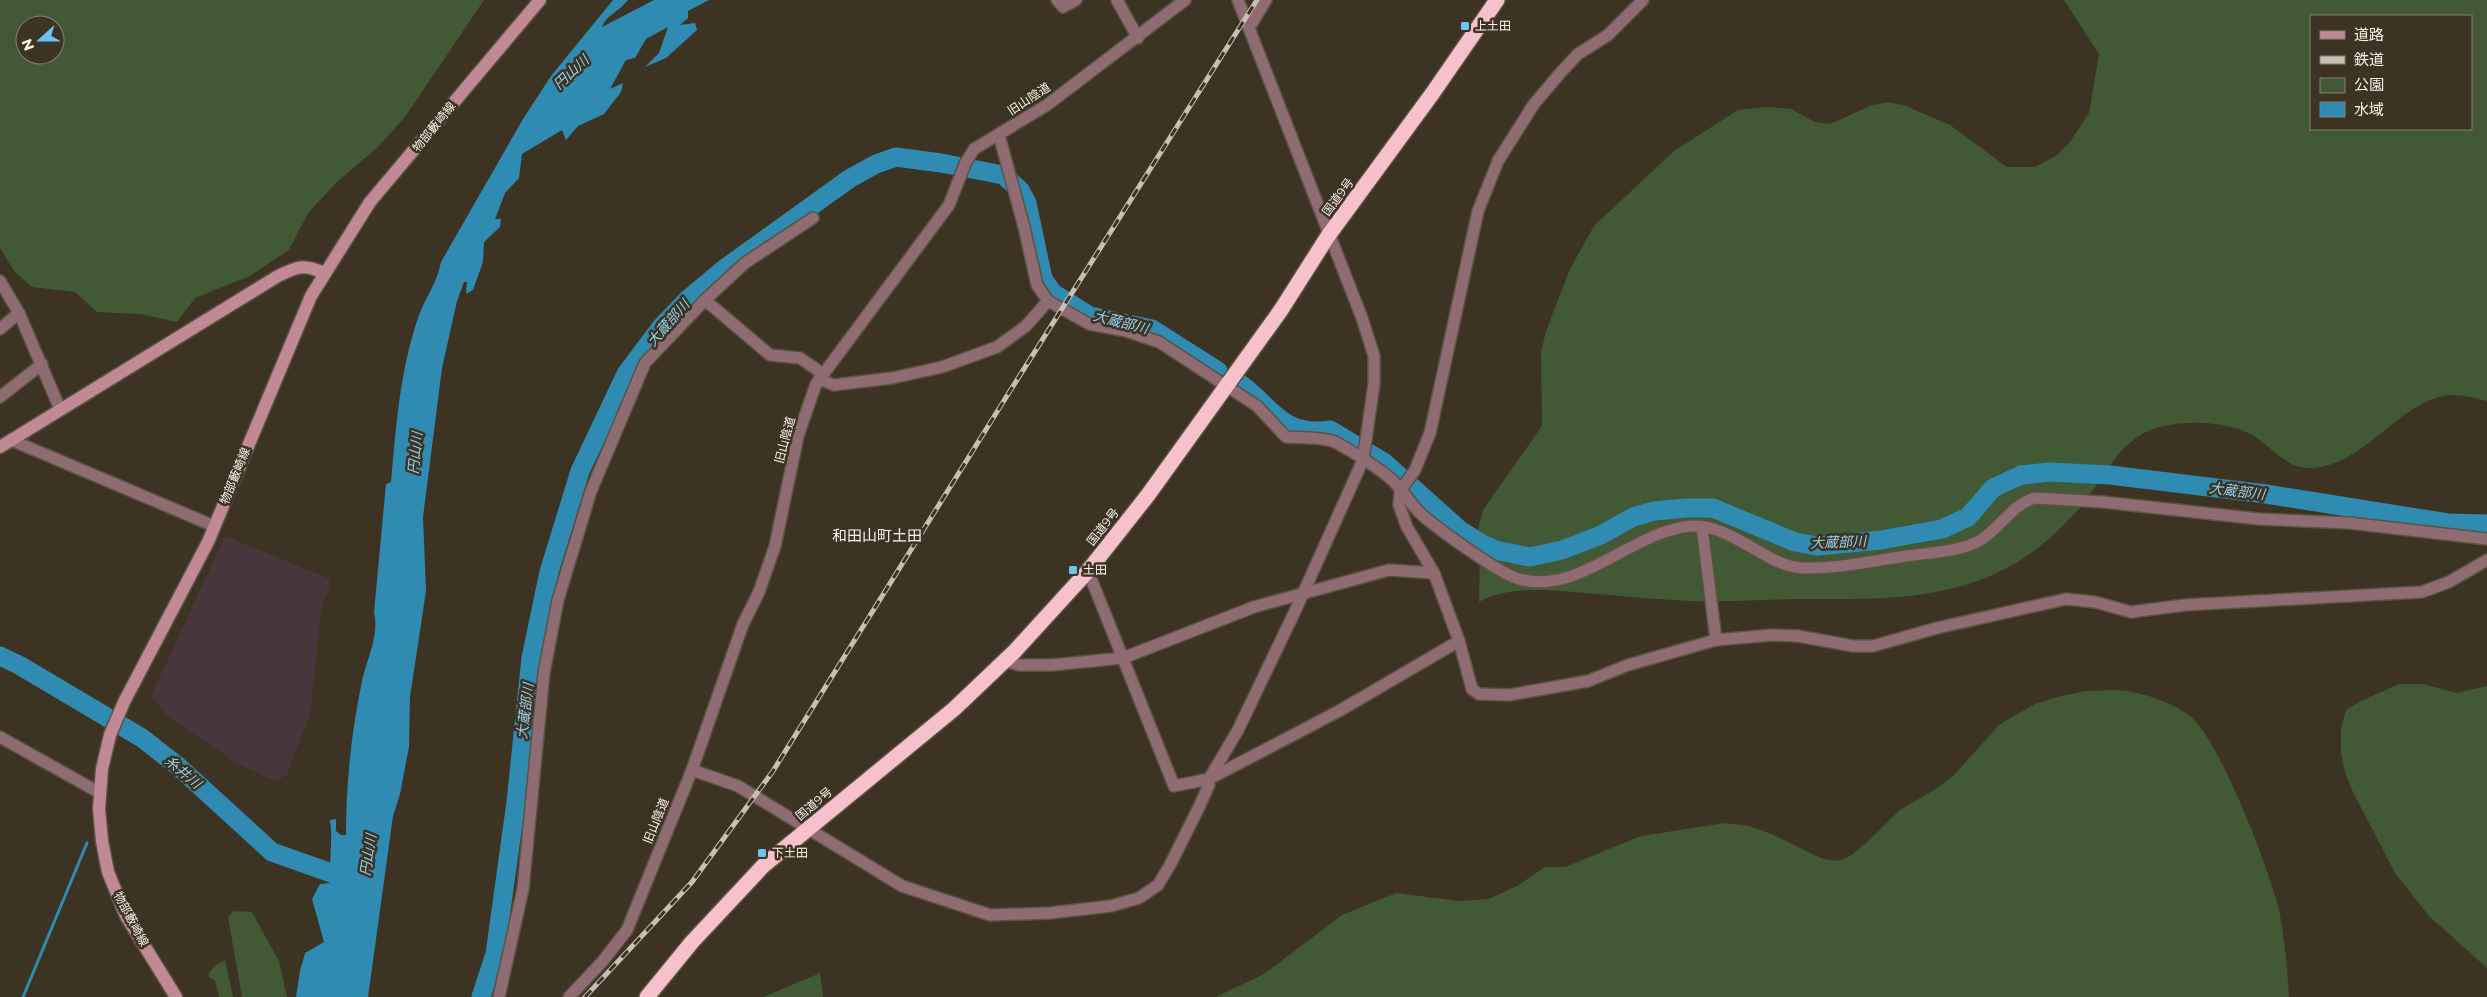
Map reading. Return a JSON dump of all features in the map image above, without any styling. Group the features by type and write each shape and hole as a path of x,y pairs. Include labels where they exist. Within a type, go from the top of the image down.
{"highway":[{"name":"国道9号","path":"647,997 732,898 763,866 954,709 1005,661 1088,571 1148,495 1281,310 1328,236 1427,101 1497,0"}],"main road":[{"name":"物部藪崎線","path":"176,997 126,916 113,887 102,841 100,790 108,743 124,702 208,542 303,313 324,273 370,202 540,0"},
{"path":"5,443 278,276 295,267 310,266 324,273"}],"street":[{"path":"1057,0 1063,7 1076,0"},
{"path":"1117,0 1138,38"},
{"name":"旧山陰道","path":"569,997 602,962 627,930 692,770 743,624 759,592 775,546 798,436 821,376 841,348 856,332 949,205 963,169 974,150 1047,105 1138,38 1185,0"},
{"path":"692,770 738,786 902,886 990,915 1050,913 1111,906 1139,898 1158,885 1199,807 1209,785 1209,779 1238,730 1303,595 1363,460 1374,384 1374,356 1362,318 1328,236 1238,0"},
{"path":"1249,28 1266,0"},
{"path":"1643,0 1608,35 1578,54 1562,71 1534,104 1498,161 1478,211 1430,433 1415,470 1400,491 1399,505 1407,527 1434,573 1459,641 1472,689 1479,694 1509,694 1588,681 1628,666 1716,640 1772,635 1798,636 1853,646 1873,646 1937,628 2066,599 2095,602 2130,612 2185,605 2422,592 2449,582 2487,560"},
{"path":"999,134 1024,227 1037,285 1048,301 1089,324 1126,331 1159,342 1257,406 1286,437 1332,442 1363,460 1391,479 1421,514 1474,552 1515,578 1537,581 1558,580 1670,530 1702,527 1726,533 1787,564 1799,568 1829,568 1957,549 1978,541 1989,534 2014,509 2027,500 2041,498 2259,519 2349,523 2487,539"},
{"path":"499,997 523,889 544,673 561,590 591,491 645,363 705,300 745,263 813,218"},
{"path":"0,281 19,313 60,409"},
{"path":"705,300 770,355 800,358 834,385 892,378 942,367 998,347 1026,326 1048,301"},
{"path":"0,329 19,313"},
{"path":"0,396 42,364"},
{"path":"5,443 214,526"},
{"path":"1702,527 1716,640"},
{"path":"1005,661 1018,665 1052,665 1123,658 1254,607 1389,570 1434,573"},
{"path":"1088,571 1174,786 1209,779 1339,711 1459,641"},
{"path":"0,737 100,790"}],"shaded area":[{"path":"225,536 330,579 329,590 322,604 310,714 287,775 275,781 236,763 167,715 151,696"}],"green space":[{"path":"0,0 484,0 405,117 377,148 338,181 308,213 289,250 250,276 195,298 177,322 140,314 97,312 75,292 32,287 15,272 0,248"},
{"path":"2064,0 2487,0 2487,401 2454,395 2443,396 2426,402 2410,411 2349,456 2332,464 2313,468 2303,468 2287,462 2252,435 2226,426 2195,423 2164,426 2151,430 2139,436 2123,449 2073,516 2028,555 1993,575 1954,588 1935,592 1877,598 1702,601 1538,590 1507,592 1479,602 1480,553 1477,532 1483,510 1542,426 1541,352 1546,331 1570,269 1594,226 1674,151 1738,110 1768,107 1791,109 1815,122 1830,124 1870,106 1888,102 1906,106 1950,125 2007,167 2035,167 2056,156 2070,142 2089,113 2099,54"},
{"path":"2399,684 2423,684 2457,693 2487,686 2487,968 2429,916 2395,873 2353,792 2345,772 2341,753 2341,728 2346,710"},
{"path":"2086,691 2126,691 2155,698 2191,717 2203,731 2229,778 2255,838 2274,891 2283,932 2289,997 1216,997 1264,974 1342,915 1396,893 1459,901 1489,899 1517,886 1545,867 1565,867 1641,836 1725,823 1749,826 1769,833 1823,859 1838,861 1850,856 1864,845 1901,809 1936,789 1954,775 2000,724 2035,704"},
{"path":"234,911 252,912 279,961 287,997 242,997 228,917"},
{"path":"225,960 233,997 219,997 215,981 209,977 209,973 217,964"},
{"path":"820,973 823,997 764,997"}],"water":[{"name":"円山川","path":"613,0 628,0 607,19 602,27 654,0 709,0 688,11 688,18 680,25 695,23 697,30 666,58 645,67 659,53 668,27 646,39 635,58 626,60 610,89 623,83 621,92 604,114 578,126 566,140 562,130 522,154 519,178 505,193 495,219 501,219 500,227 484,242 483,262 473,290 466,294 467,282 464,282 457,301 442,368 423,517 426,591 410,697 409,747 400,794 393,816 368,997 296,997 305,953 324,942 312,899 320,884 330,883 330,820 336,819 336,831 341,835 346,835 348,779 354,723 363,677 374,640 374,612 386,484 391,482 403,377 419,315 434,283 441,262 523,119 551,76"}],"waterway":[{"name":"大蔵部川","path":"481,997 495,954 516,802 531,658 549,572 580,471 626,374 662,326 688,299 724,269 849,179 876,164 896,157 941,163 1003,175 1020,190 1027,203 1043,279 1053,293 1090,316 1152,329 1218,371"},
{"name":"大蔵部川","path":"1239,383 1289,425 1313,431 1330,430 1385,463 1460,530 1482,544 1495,550 1530,557 1562,550 1601,535 1633,517 1654,511 1687,508 1713,508 1795,542 1817,546 1881,540 1942,529 1968,517 1993,488 2021,475 2049,472 2110,475 2266,494 2448,523 2487,524"},
{"name":"糸井川","path":"0,656 19,665 142,738 179,767 272,852 354,881"},
{"path":"23,997 87,843"}],"railway":[{"path":"585,997 692,882 773,771 1257,0"}],"place":[{"name":"上土田","path":"1465,26"},
{"name":"土田","path":"1073,570"},
{"name":"下土田","path":"762,853"}],"district":[{"name":"和田山町土田","path":"877,536"}]}
